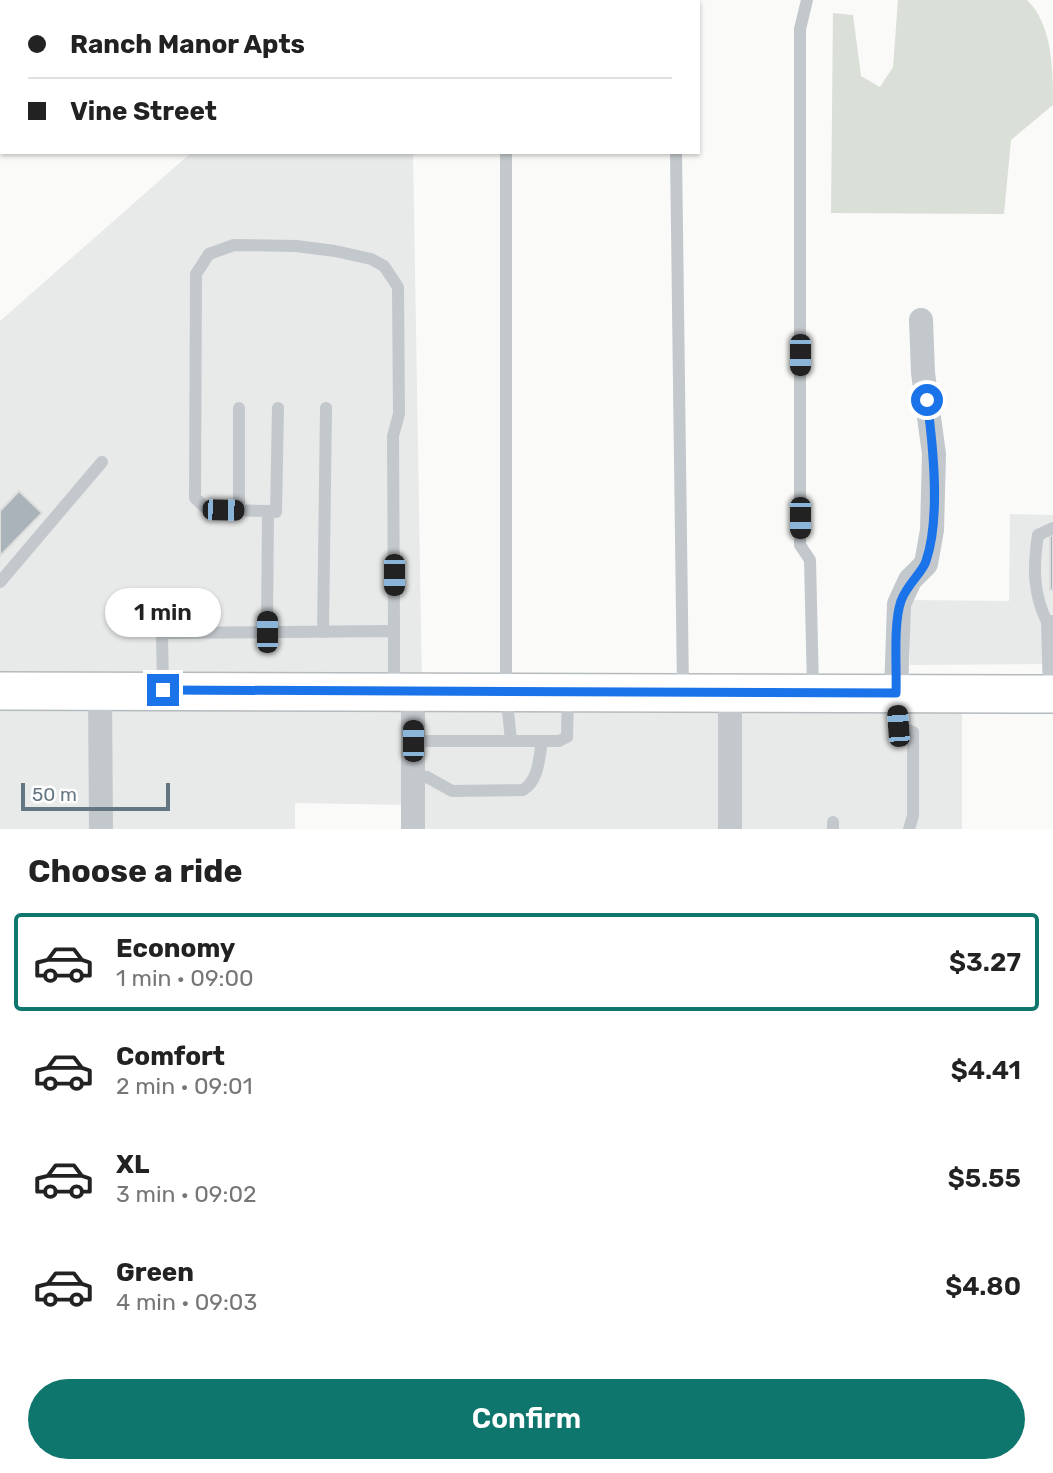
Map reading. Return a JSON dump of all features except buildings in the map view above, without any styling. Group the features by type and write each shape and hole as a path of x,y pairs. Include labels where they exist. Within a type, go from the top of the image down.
{"main road":[{"path":"0,691 403,690 1051,694"}],"street":[{"path":"896,693 899,604 910,580 926,564 932,530 934,454 923,373 921,320"},
{"path":"403,690 413,741 413,829"},
{"path":"100,691 101,829"},
{"path":"730,691 730,829"}],"lane":[{"path":"807,0 800,29 800,545 810,560 813,693"},
{"path":"506,154 506,691 511,741"},
{"path":"676,154 683,691"},
{"path":"278,408 276,512 208,510 195,498 196,274 200,263 209,254 234,245 296,246 371,259 384,267 398,287 399,414 393,436 394,631 403,690"},
{"path":"239,408 239,510"},
{"path":"323,632 326,408"},
{"path":"0,582 102,462"},
{"path":"267,632 268,511"},
{"path":"1051,694 1050,622 1037,602 1034,560 1038,535 1053,528"},
{"path":"163,690 162,633 394,631"},
{"path":"413,741 559,741 568,737 568,691"},
{"path":"896,693 898,726 913,732 913,816 909,829"},
{"path":"413,775 427,777 452,791 523,790 535,776 542,741"}],"shaded area":[{"path":"898,0 1027,0 1042,22 1050,49 1053,105 1011,140 1004,214 831,213 833,13 853,15 861,76 880,87 893,67"},
{"path":"190,154 413,154 422,685 0,686 0,321"},
{"path":"1010,514 1053,515 1053,664 910,665 910,600 1009,601"},
{"path":"726,694 727,829 416,829 416,696"},
{"path":"96,696 96,829 0,829 0,697"},
{"path":"409,696 410,805 295,803 295,829 107,829 105,697"},
{"path":"734,697 962,698 962,829 736,829"}],"route":[{"path":"163,690 896,693 899,604 910,580 926,564 932,530 934,454 927,400"}]}
